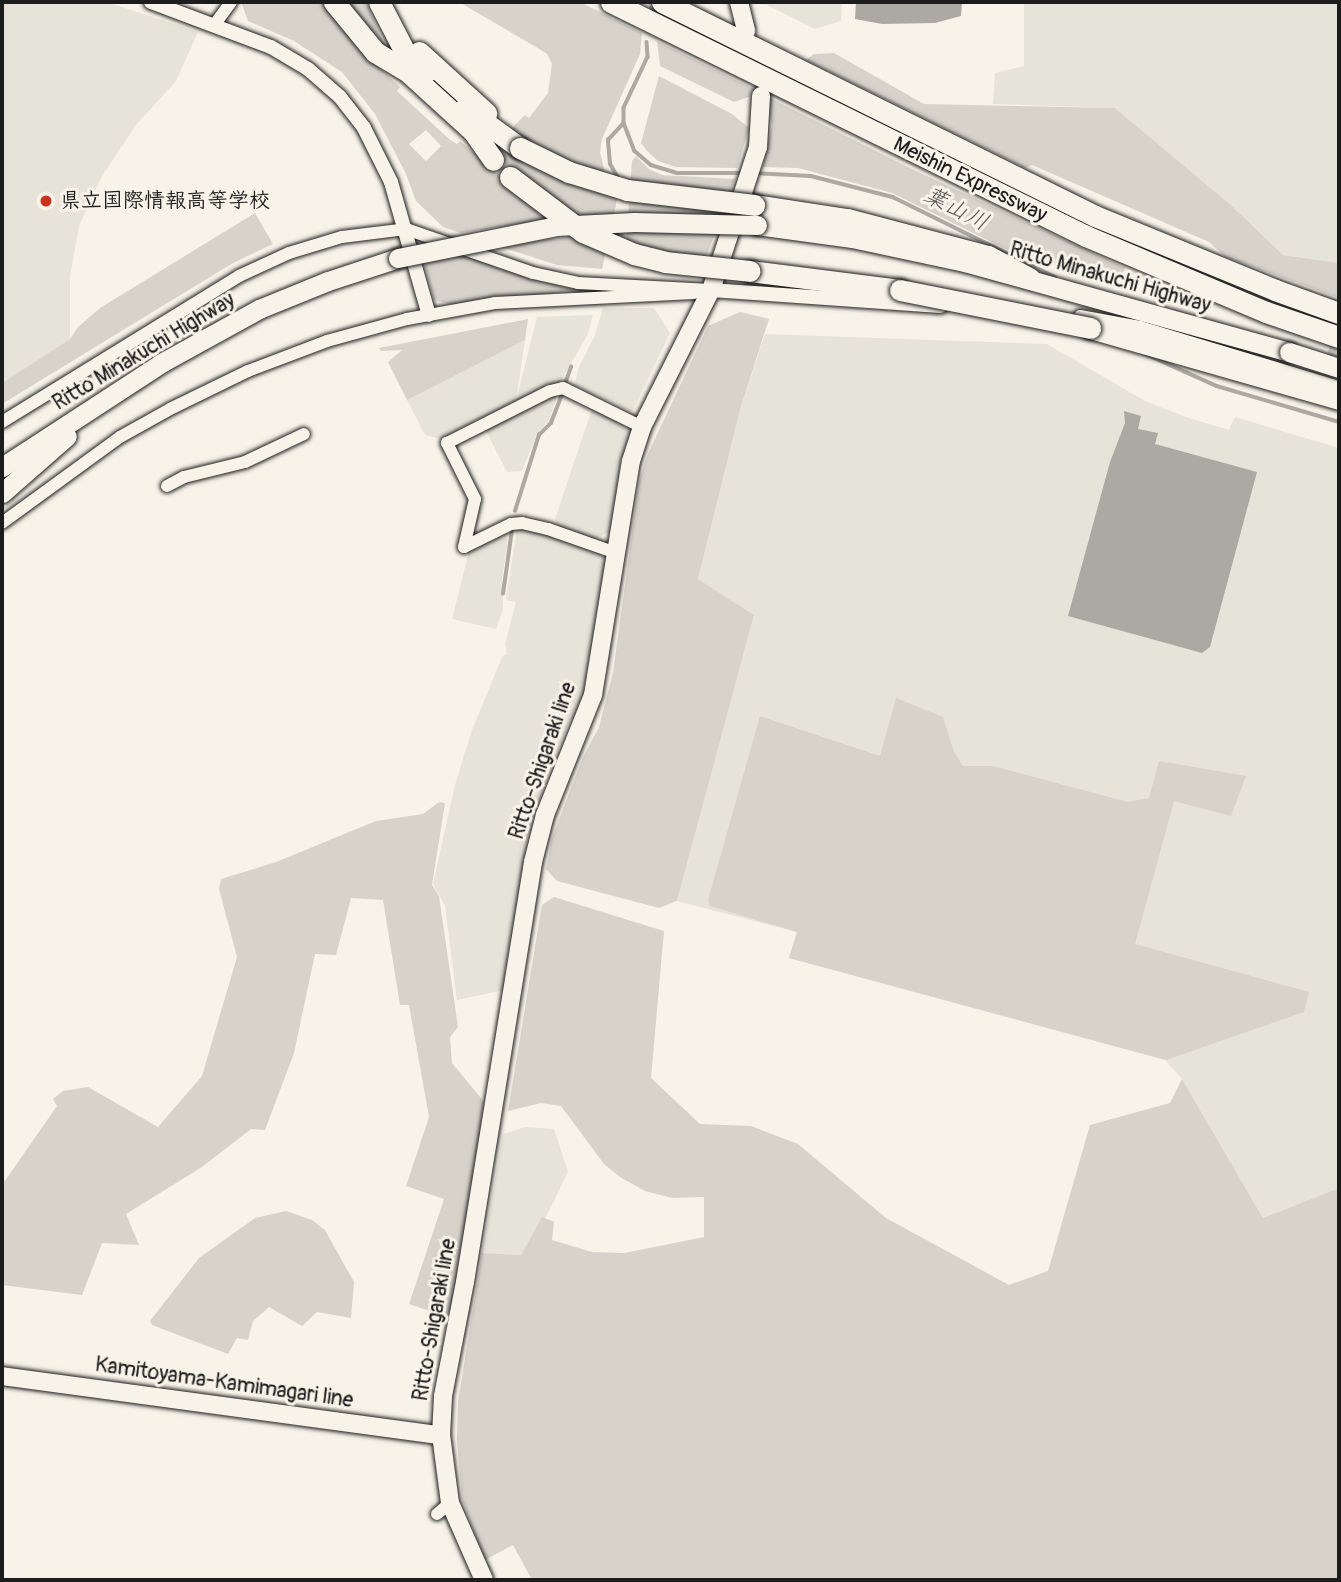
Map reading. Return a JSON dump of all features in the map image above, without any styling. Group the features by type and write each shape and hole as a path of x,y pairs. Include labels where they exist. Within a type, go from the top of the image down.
{"highway":[{"path":"334,2 376,52 407,71 473,131 510,177 583,232 634,254 679,264 900,290 1090,328 1339,399"},
{"path":"379,2 415,62 477,119 512,142 569,172 627,190 755,215 847,219 966,257 988,256 1029,278"},
{"name":"Meishin Expressway","path":"611,2 1086,236 1266,312 1339,337"},
{"name":"Meishin Expressway","path":"662,2 1095,216 1275,290 1339,313"},
{"name":"Ritto Minakuchi Highway","path":"2,467 125,385 259,309 328,281 398,258 556,226 755,215"},
{"name":"Ritto Minakuchi Highway","path":"1029,278 1336,363"},
{"path":"2,457 125,385"},
{"path":"2,493 125,385"}],"main road":[{"path":"739,2 746,31"},
{"name":"Ritto-Shigaraki line","path":"484,1580 444,1509 441,1435 443,1396 465,1282 533,862 545,815 593,695 627,476 642,427 711,290 754,162 760,137 761,96"},
{"name":"Kamitoyama-Kamimagari line","path":"2,1376 441,1435"}],"street":[{"path":"151,2 271,47 308,69 340,97 378,152 406,229 429,315"},
{"path":"215,24 230,2"},
{"path":"2,422 252,270 289,253 342,237 406,229 533,272 578,283 711,290 995,312 1068,313 1140,327 1339,387"},
{"path":"2,523 120,437 237,376 327,341 429,315 495,303 579,297 674,296 711,290"},
{"path":"1321,382 1336,363"},
{"path":"616,553 522,523 511,524 464,547 475,499 447,443 550,391 563,388 642,427"},
{"path":"167,486 184,477 245,462 304,434"}],"shaded area":[{"name":"県立国際情報高等学校","path":"2,2 107,2 198,32 176,81 136,125 102,176 79,226 70,277 70,339 2,383"},
{"path":"241,2 324,2 372,61 400,87 397,91 449,139 457,144 460,141 551,219 461,233 443,227 416,201 406,174 375,114 342,72 294,41 248,21","holes":["426,130 441,146 426,161 409,144"]},
{"path":"345,2 366,2 384,44 368,29"},
{"path":"459,2 580,2 642,33 640,54 602,139 600,152 606,177 537,149 511,129 525,115 529,118 548,93 552,64 547,54"},
{"path":"761,2 842,2 841,21 815,29"},
{"path":"856,2 962,2 961,16 935,23 882,24 855,19"},
{"path":"1024,2 1339,2 1339,263 1283,255 1232,206 1115,108 993,104 995,73 1024,66"},
{"path":"657,41 754,89 749,97 734,102 660,66"},
{"path":"834,53 924,104 1115,108 1232,206 1283,255 1339,263 1339,298 1226,257 1209,242 1032,165 1025,168 806,60 814,54"},
{"path":"659,76 732,114 749,128 737,168 676,167 658,161 647,151 641,143"},
{"path":"766,96 916,171 1125,268 1119,283 1016,254 892,193 798,168 763,167 772,125"},
{"path":"505,144 618,195 614,214 571,217 503,161"},
{"path":"636,156 649,169 662,175 735,179 707,255 694,261 626,244 632,161"},
{"path":"255,213 273,244 233,263 2,404 2,383 70,339 78,327 100,308"},
{"path":"577,236 606,251 602,269 557,265 498,246"},
{"path":"465,253 535,280 578,290 453,305 434,300 424,262"},
{"path":"603,308 654,308 670,333 632,412 575,385 578,369 595,335"},
{"path":"740,312 769,319 741,406 698,579 754,615 677,901 659,908 557,881 546,869 552,838 583,757 599,727 613,673 639,482 647,456 708,326"},
{"path":"593,315 588,334 561,381 441,439 425,435 407,400 525,340 516,401 537,317"},
{"path":"528,319 525,340 407,400 388,362 402,350 381,351 379,348"},
{"path":"765,334 1047,344 1145,401 1186,417 1229,430 1235,417 1339,448 1339,1188 1263,1218 1182,1079 1165,1060 789,958 797,932 677,901 754,615 698,579 741,406"},
{"path":"558,394 549,420 537,434 522,471 507,472 485,429"},
{"path":"596,408 630,431 610,531 595,539 558,526 555,519 592,409"},
{"path":"1124,411 1141,416 1138,429 1158,433 1155,444 1257,472 1210,647 1202,653 1068,616 1110,462 1125,423"},
{"path":"517,528 541,532 600,553 606,564 583,699 575,720 571,719 548,773 526,847 504,990 457,1000 445,906 433,884 455,785 471,733 502,657 507,654 505,644 516,602 506,600"},
{"path":"497,537 508,539 502,578 503,610 496,629 452,619 469,551"},
{"path":"896,698 943,717 954,752 963,766 993,766 1128,802 1149,798 1159,761 1246,776 1231,816 1174,801 1135,944 1309,992 1304,1012 1166,1060 789,958 797,932 710,906 708,900 760,716 880,756"},
{"path":"439,802 445,803 432,885 439,896 458,1027 450,1037 452,1063 485,1103 464,1244 452,1307 447,1314 441,1315 409,1304 444,1199 406,1186 429,1117 409,1005 400,1005 383,900 351,898 336,955 315,954 294,1053 265,1130 251,1129 202,1167 126,1214 139,1245 102,1243 82,1295 2,1285 2,1185 57,1106 53,1099 63,1091 88,1087 158,1127 202,1076 237,957 219,889 221,879 276,862 376,821 423,814"},
{"path":"554,897 664,931 651,1078 700,1124 751,1126 798,1144 886,1218 1009,1285 1048,1271 1090,1125 1170,1103 1182,1079 1263,1218 1339,1188 1339,1580 532,1580 513,1545 485,1560 462,1499 457,1441 458,1402 482,1253 521,1255 542,1217 554,1222 552,1240 592,1252 624,1253 704,1237 704,1197 672,1198 645,1191 620,1177 604,1164 561,1106 541,1103 508,1111 542,905"},
{"path":"525,1127 554,1129 568,1172 545,1219 542,1217 521,1255 482,1253 503,1134"},
{"path":"286,1211 312,1220 325,1230 354,1282 351,1318 317,1312 302,1326 269,1307 253,1321 248,1340 237,1338 228,1354 152,1325 150,1321 199,1258 255,1218"}],"waterway":[{"name":"葉山川","path":"647,42 648,57 624,108 624,123 635,151 651,165 677,173 744,173"},
{"path":"618,178 610,164 608,140 623,124"},
{"name":"葉山川","path":"755,173 811,176 893,197 1055,277"},
{"name":"葉山川","path":"1141,352 1217,386 1339,422"},
{"path":"566,381 571,367"},
{"path":"515,511 539,435 551,423 562,394"},
{"path":"503,594 512,530"}],"tunnel":[{"path":"1332,358 1339,339"}],"place":[{"name":"県立国際情報高等学校","path":"46,201"}]}
